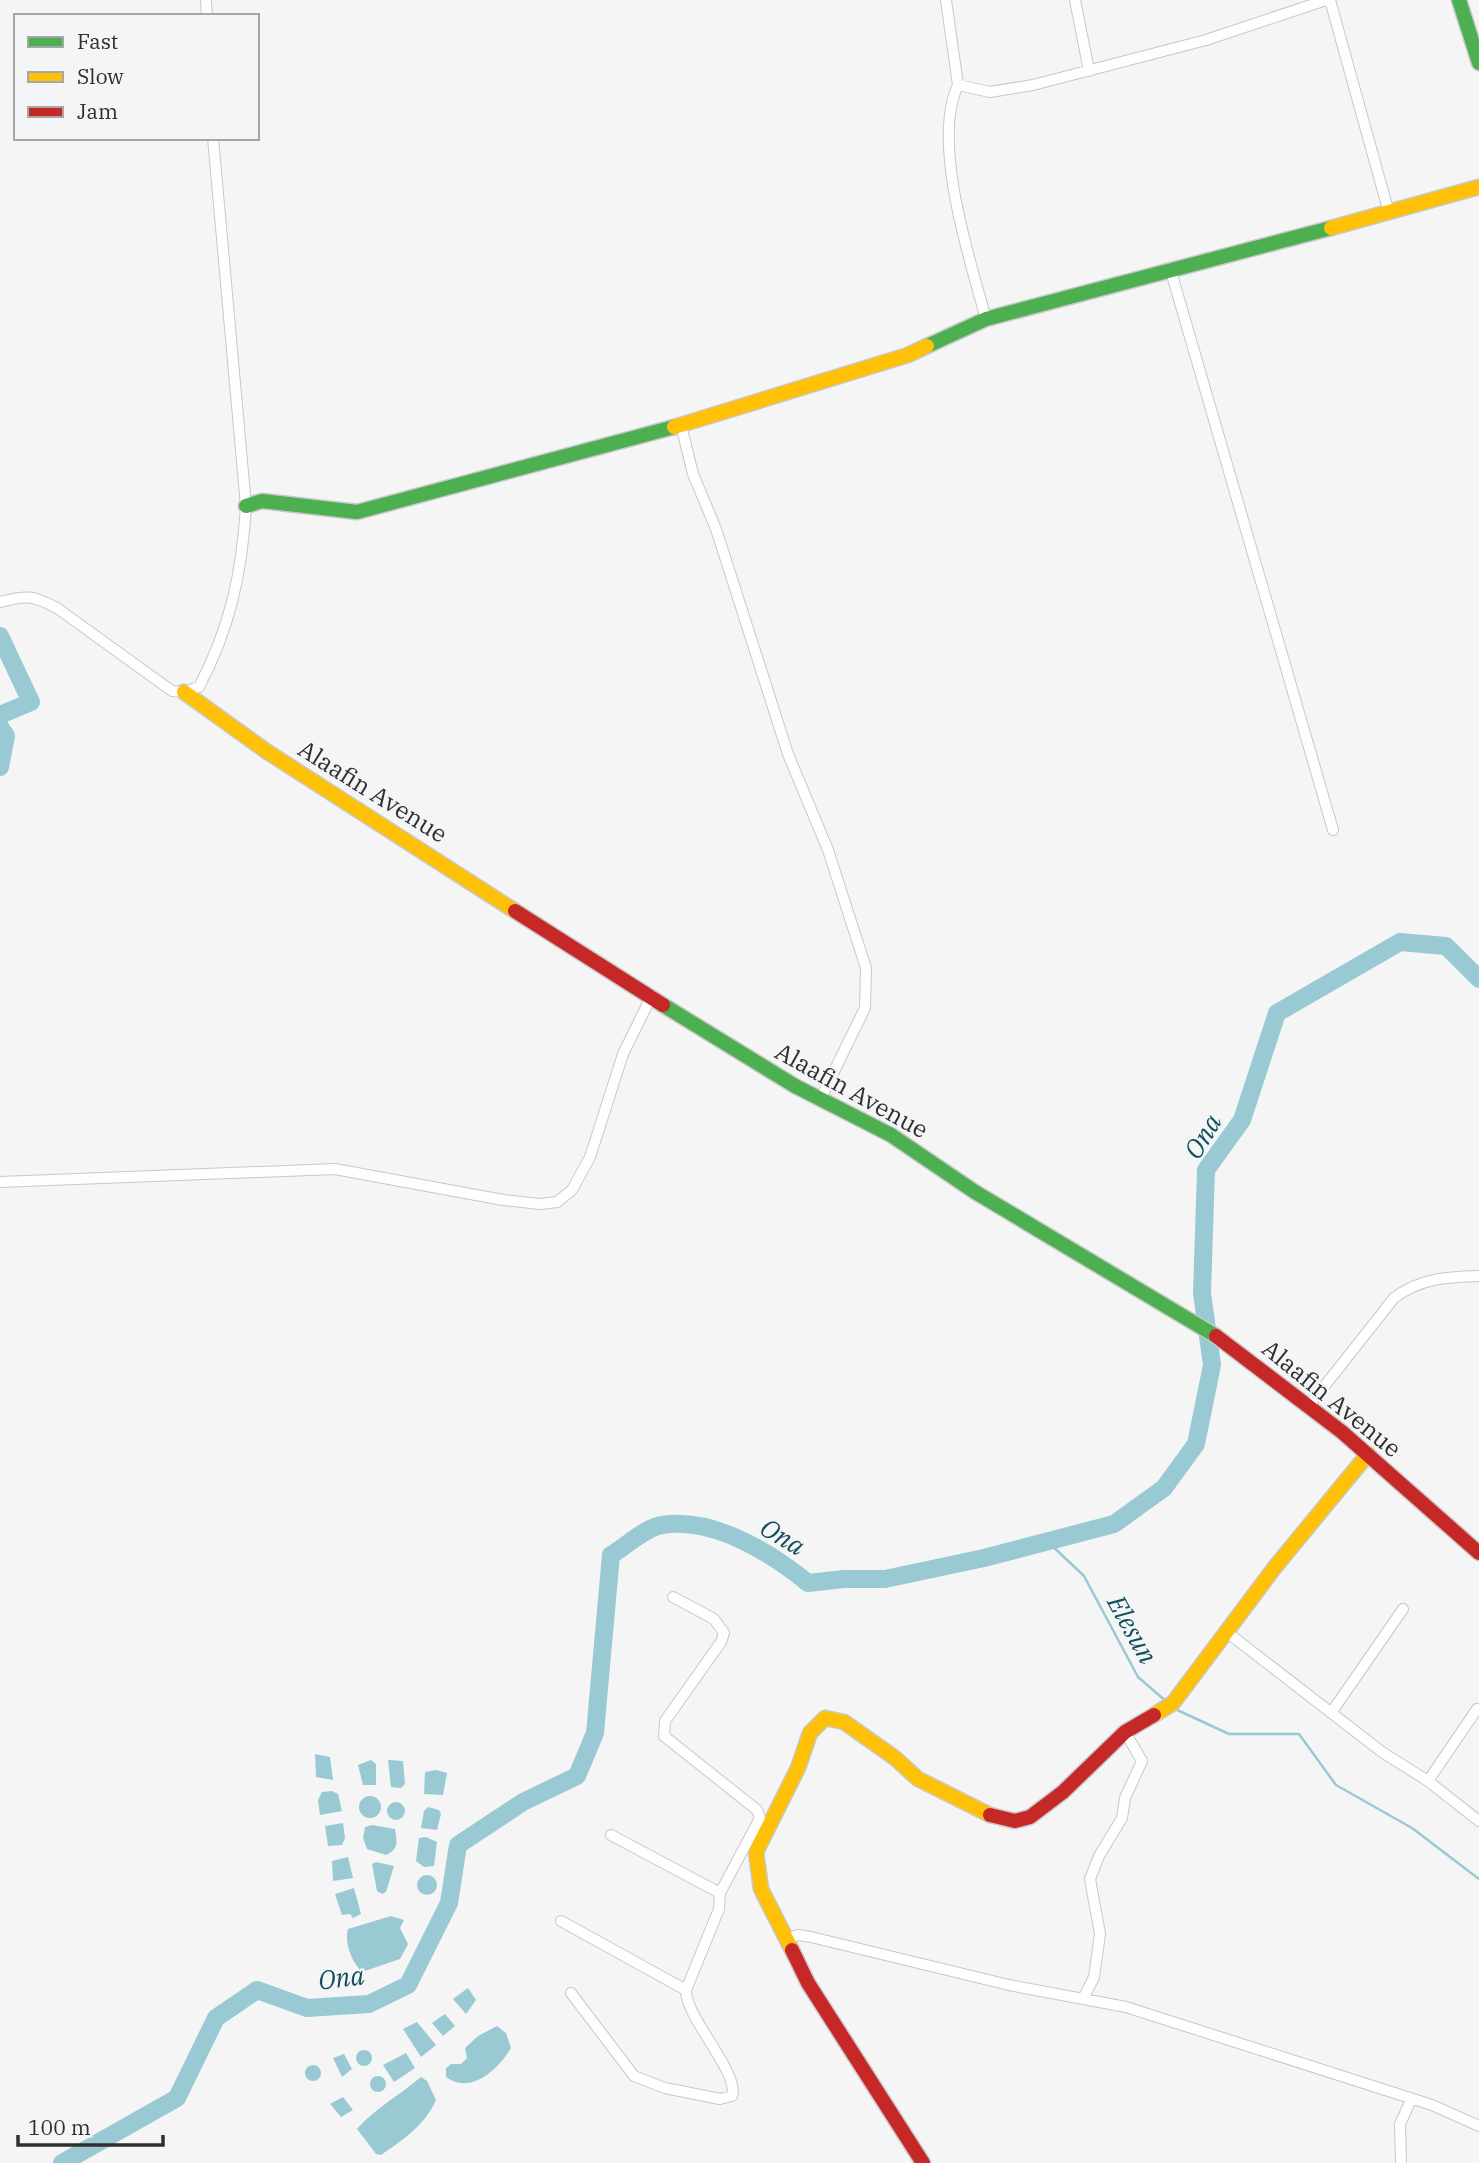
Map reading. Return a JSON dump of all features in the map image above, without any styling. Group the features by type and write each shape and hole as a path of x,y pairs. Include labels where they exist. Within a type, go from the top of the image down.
{"street":[{"path":"946,0 958,85 952,98 950,154 960,221 986,319"},
{"path":"1075,0 1089,71"},
{"path":"958,85 990,92 1089,71 1206,40 1328,0 1389,213"},
{"path":"1459,0 1479,63"},
{"path":"0,602 27,595 38,598 57,608 161,685 172,691 184,692 199,687 225,628 242,563 246,506 213,140"},
{"path":"246,506 262,500 357,512 681,425 908,355 986,319 1479,187"},
{"path":"1170,268 1333,830"},
{"path":"681,425 694,474 716,529 788,754 828,850 866,968 866,1008 821,1098"},
{"name":"Alaafin Avenue","path":"184,692 266,751 652,995 710,1035 795,1086 891,1135 975,1192 1205,1328 1240,1352 1368,1454 1479,1553"},
{"path":"0,1182 335,1169 503,1200 540,1204 557,1202 572,1190 590,1157 624,1054 652,995"},
{"path":"1308,1407 1394,1298 1409,1286 1446,1277 1479,1276"},
{"path":"923,2163 808,1983 761,1889 756,1852 798,1768 810,1733 825,1718 831,1717 863,1733 918,1779 992,1816 1015,1821 1039,1812 1125,1732 1168,1706 1228,1633 1275,1567 1368,1454"},
{"path":"571,1993 634,2076 665,2088 729,2098 734,2087 709,2038 686,2002 686,1990 719,1909 720,1893 759,1822 757,1810 666,1741 662,1732 665,1721 721,1642 724,1633 714,1619 674,1597"},
{"path":"1331,1713 1403,1609"},
{"path":"1228,1633 1382,1752 1428,1781 1479,1821"},
{"path":"1428,1781 1477,1709"},
{"path":"1083,1998 1094,1977 1100,1934 1090,1879 1099,1856 1122,1818 1125,1798 1142,1761 1125,1732"},
{"path":"611,1835 720,1893"},
{"path":"738,1857 758,1861"},
{"path":"561,1921 686,1990"},
{"path":"785,1939 799,1935 811,1937 1009,1985 1083,1998 1159,2016 1432,2105 1479,2126"},
{"path":"1401,2163 1400,2124 1411,2100"}],"water":[{"path":"315,1754 330,1757 333,1780 316,1777"},
{"path":"371,1760 376,1764 376,1785 363,1785 358,1765"},
{"path":"388,1760 403,1761 405,1784 401,1788 391,1787"},
{"path":"436,1770 447,1773 443,1795 424,1794 425,1772"},
{"path":"332,1791 338,1794 342,1811 320,1815 318,1800 322,1792"},
{"path":"370,1796 380,1803 381,1807 374,1817 370,1818 360,1811 359,1807 366,1797"},
{"path":"392,1802 400,1802 405,1811 403,1818 392,1820 387,1815 387,1807"},
{"path":"428,1807 439,1810 441,1814 437,1830 421,1828 424,1811"},
{"path":"343,1823 345,1838 342,1845 328,1846 325,1826"},
{"path":"372,1825 395,1829 396,1845 390,1853 386,1855 367,1849 363,1838 365,1827"},
{"path":"426,1837 437,1842 434,1866 424,1867 416,1861 419,1838"},
{"path":"348,1857 353,1878 333,1881 332,1861"},
{"path":"376,1862 394,1866 386,1892 382,1894 377,1891 372,1864"},
{"path":"427,1875 434,1878 437,1885 434,1892 427,1895 420,1892 417,1885 420,1878"},
{"path":"354,1888 361,1914 353,1918 350,1914 342,1915 335,1894"},
{"path":"391,1916 404,1920 400,1928 408,1944 400,1959 362,1972 350,1952 348,1929"},
{"path":"468,1988 476,2000 466,2014 453,1999"},
{"path":"445,2014 455,2026 443,2036 432,2023"},
{"path":"417,2022 436,2045 421,2057 403,2029"},
{"path":"497,2026 506,2033 511,2048 491,2072 474,2082 455,2082 446,2077 446,2068 451,2064 461,2064 467,2058 465,2048 478,2036"},
{"path":"364,2050 370,2052 370,2064 364,2066 358,2064 356,2058 358,2052"},
{"path":"406,2053 415,2068 394,2082 383,2065"},
{"path":"344,2054 352,2069 342,2077 333,2058"},
{"path":"313,2065 319,2067 319,2079 313,2081 307,2079 305,2073 307,2067"},
{"path":"378,2076 384,2078 384,2090 378,2092 372,2090 370,2084 372,2078"},
{"path":"421,2077 427,2081 436,2100 431,2109 406,2137 381,2155 376,2154 357,2129"},
{"path":"343,2097 353,2110 341,2117 330,2104"}],"waterway":[{"path":"0,636 31,702 0,715"},
{"path":"0,727 6,736 0,767"},
{"name":"Ona","path":"62,2163 177,2098 216,2018 257,1990 307,2008 369,2004 408,1985 449,1903 458,1845 523,1802 577,1776 595,1733 611,1555 643,1533 662,1525 681,1524 721,1532 759,1549 808,1583 844,1579 885,1579 984,1558 1114,1524 1164,1488 1196,1444 1212,1365 1202,1293 1206,1170 1242,1120 1277,1013 1400,942 1446,946 1479,979"},
{"name":"Elesun","path":"1047,1541 1084,1576 1138,1677 1167,1702"},
{"name":"Elesun","path":"1175,1709 1229,1734 1299,1734 1336,1785 1412,1828 1479,1879"}],"traffic: fast":[{"path":"1459,0 1479,63"},
{"path":"927,346 986,319 1331,228"},
{"path":"246,506 262,501 357,512 674,427"},
{"path":"663,1005 795,1086 891,1135 975,1192 1216,1336"}],"traffic: slow":[{"path":"1331,228 1479,187"},
{"path":"674,427 908,355 927,346"},
{"path":"184,692 266,751 515,911"},
{"path":"1154,1715 1173,1703 1275,1567 1368,1454"},
{"path":"792,1950 761,1889 756,1852 798,1768 810,1733 825,1718 844,1722 895,1758 918,1779 990,1815"}],"traffic: jam":[{"path":"515,911 663,1005"},
{"path":"1216,1336 1342,1432 1479,1553"},
{"path":"990,1815 1015,1821 1030,1817 1063,1792 1125,1732 1154,1715"},
{"path":"792,1950 808,1983 923,2163"}]}
